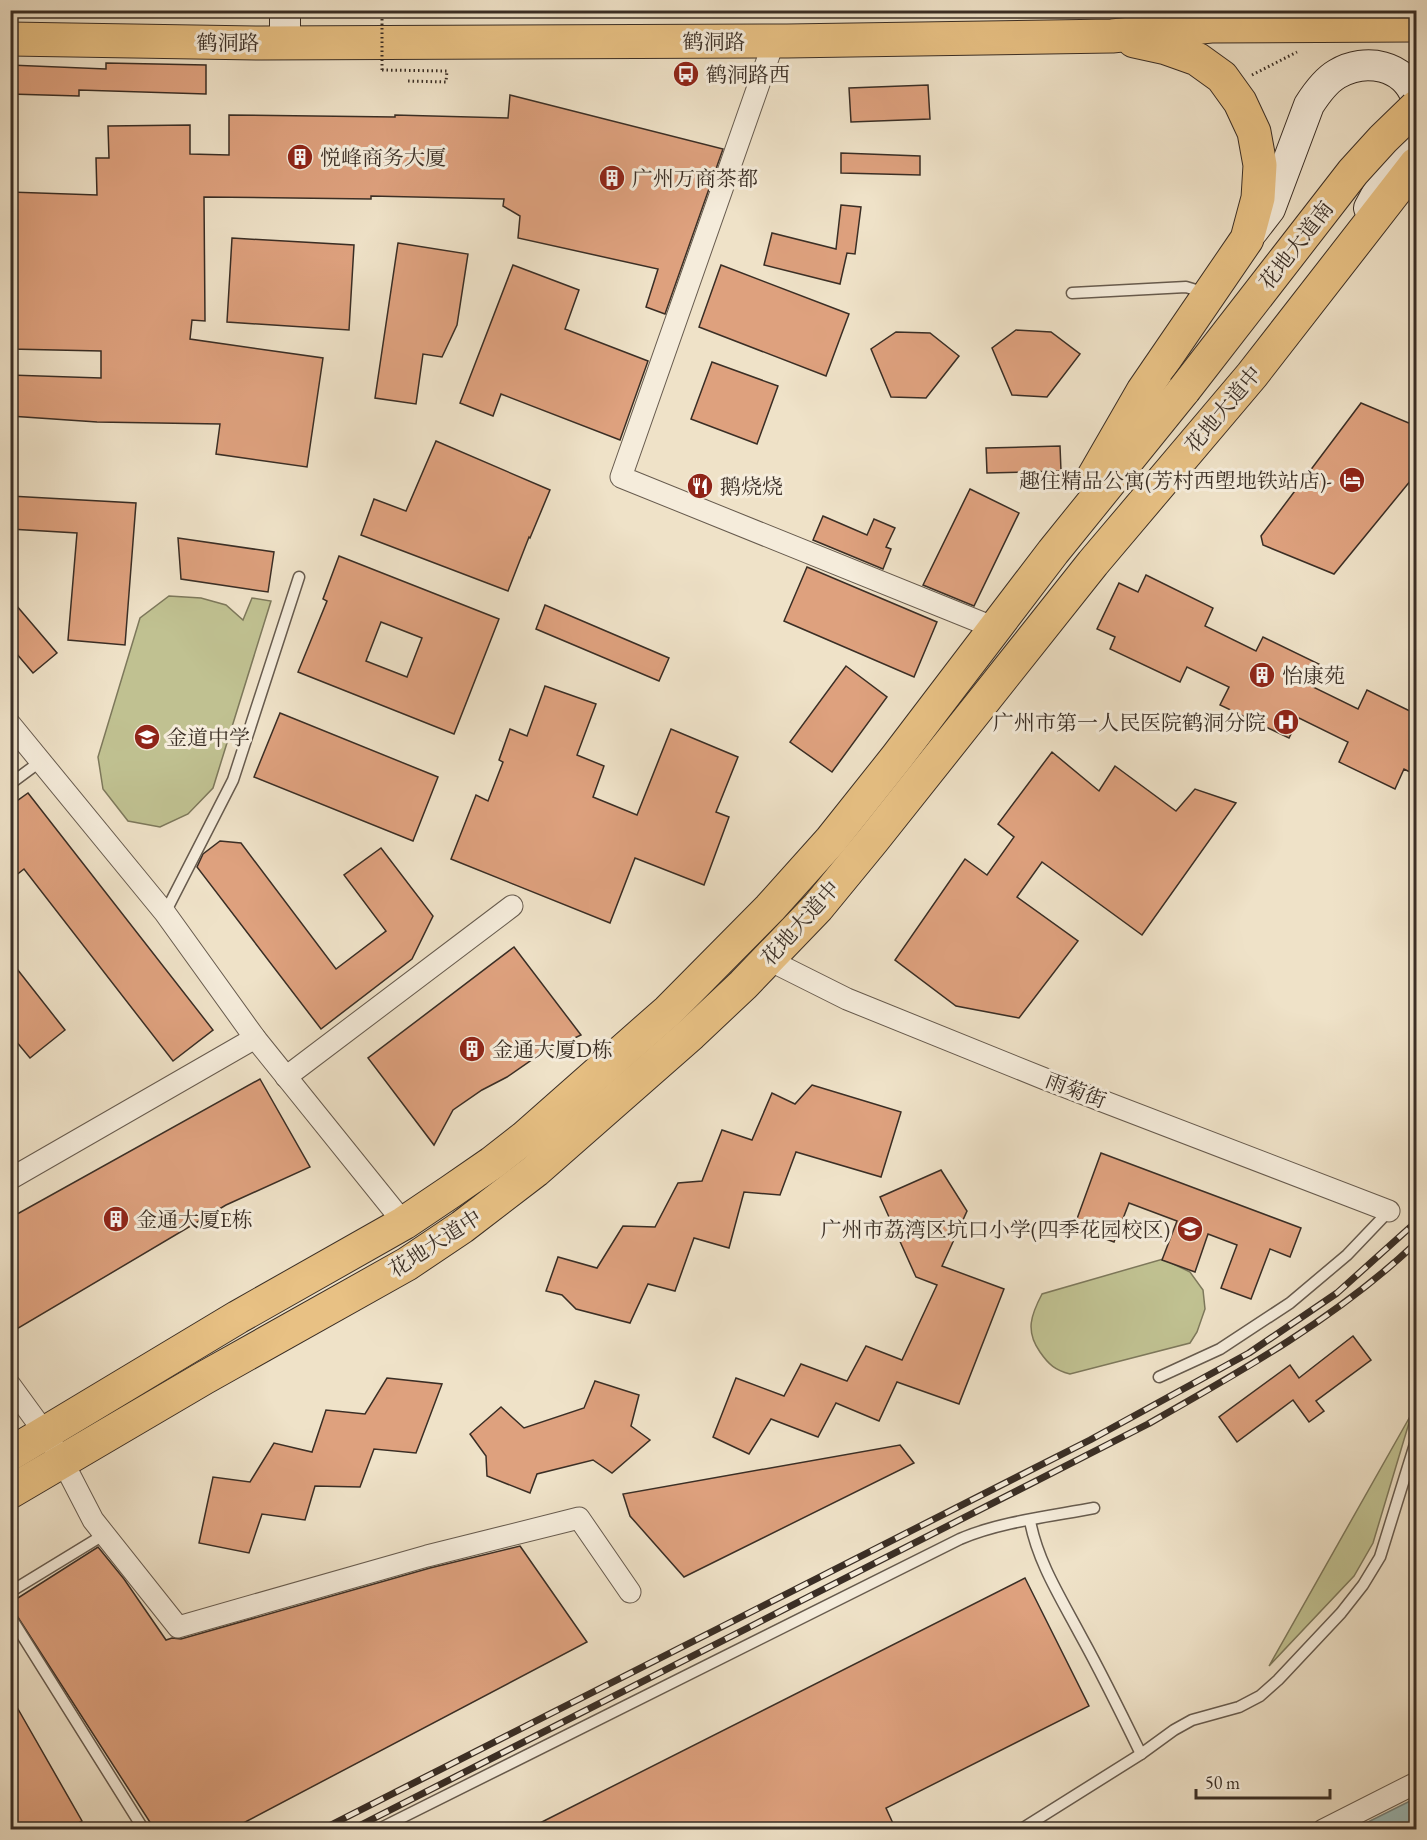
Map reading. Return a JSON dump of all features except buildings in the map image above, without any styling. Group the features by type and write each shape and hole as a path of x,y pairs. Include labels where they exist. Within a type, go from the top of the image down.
{"main road":[{"name":"鹤洞路","path":"10,39 285,42 774,41 1112,36 1211,26 1416,25"},
{"path":"1038,571 1143,392 1247,239 1258,198 1260,165 1254,132 1240,102 1222,77 1197,58 1166,48 1112,36"},
{"name":"花地大道南","path":"1184,390 1353,172 1416,107"},
{"name":"花地大道中","path":"10,1492 204,1378 407,1264 462,1227 536,1171 743,986 818,907 873,840 1093,563 1252,375 1416,164"},
{"name":"花地大道中","path":"10,1454 237,1317 404,1223 492,1164 668,1011 770,908 831,840 1038,571 1184,390"}],"street":[{"path":"285,10 285,42"},
{"path":"774,41 621,477 995,628"},
{"path":"1247,239 1269,209 1309,105 1318,92 1337,74 1365,65 1382,67 1401,74 1412,86 1416,97"},
{"path":"1334,270 1386,178 1416,116"},
{"path":"10,724 165,913 255,1038 404,1223"},
{"path":"286,1077 512,906"},
{"name":"雨菊街","path":"767,959 847,999 990,1057 1389,1211"},
{"path":"10,1179 255,1038"},
{"path":"10,1384 63,1462 93,1520 178,1627 427,1556 579,1518 630,1592"},
{"path":"1323,1830 1416,1783"}],"lane":[{"path":"1071,293 1186,287 1210,294"},
{"path":"165,913 232,780 299,577"},
{"path":"10,784 41,761"},
{"path":"1159,1377 1220,1348 1290,1304 1347,1255 1389,1211"},
{"path":"1020,1830 1141,1754 1174,1730 1192,1720 1239,1707 1260,1696 1278,1680 1341,1613 1363,1585 1380,1557 1416,1441"},
{"path":"377,1830 975,1532 1094,1508"},
{"path":"1030,1521 1034,1542 1049,1576 1141,1754"},
{"path":"10,1592 105,1534"},
{"path":"10,1616 144,1830"}],"path":[{"path":"381,10 382,70 447,70 446,82 407,81"}],"green space":[{"path":"169,596 201,598 226,605 243,620 252,598 271,601 213,788 188,814 160,827 128,821 103,789 98,757 140,618"},
{"path":"1163,1259 1190,1272 1203,1290 1205,1309 1197,1332 1190,1343 1070,1374 1056,1369 1046,1360 1035,1344 1031,1330 1035,1309 1042,1294"},
{"path":"1412,1413 1373,1543 1354,1576 1269,1666"}],"water":[{"path":"1416,1798 1416,1829 1354,1829"}],"railway":[{"path":"321,1830 1090,1440 1249,1353 1337,1293 1416,1222"},
{"path":"351,1830 1148,1424 1254,1363 1322,1319 1386,1270 1416,1243"}],"place":[{"name":"鹤洞路西","path":"686,74"},
{"name":"悦峰商务大厦","path":"300,157"},
{"name":"广州万商茶都","path":"612,178"},
{"name":"趣住精品公寓(芳村西塱地铁站店)-","path":"1352,480"},
{"name":"鹅烧烧","path":"700,486"},
{"name":"怡康苑","path":"1262,675"},
{"name":"广州市第一人民医院鹤洞分院","path":"1286,722"},
{"name":"金道中学","path":"147,737"},
{"name":"金通大厦D栋","path":"472,1049"},
{"name":"金通大厦E栋","path":"116,1219"},
{"name":"广州市荔湾区坑口小学(四季花园校区)","path":"1190,1229"}]}
